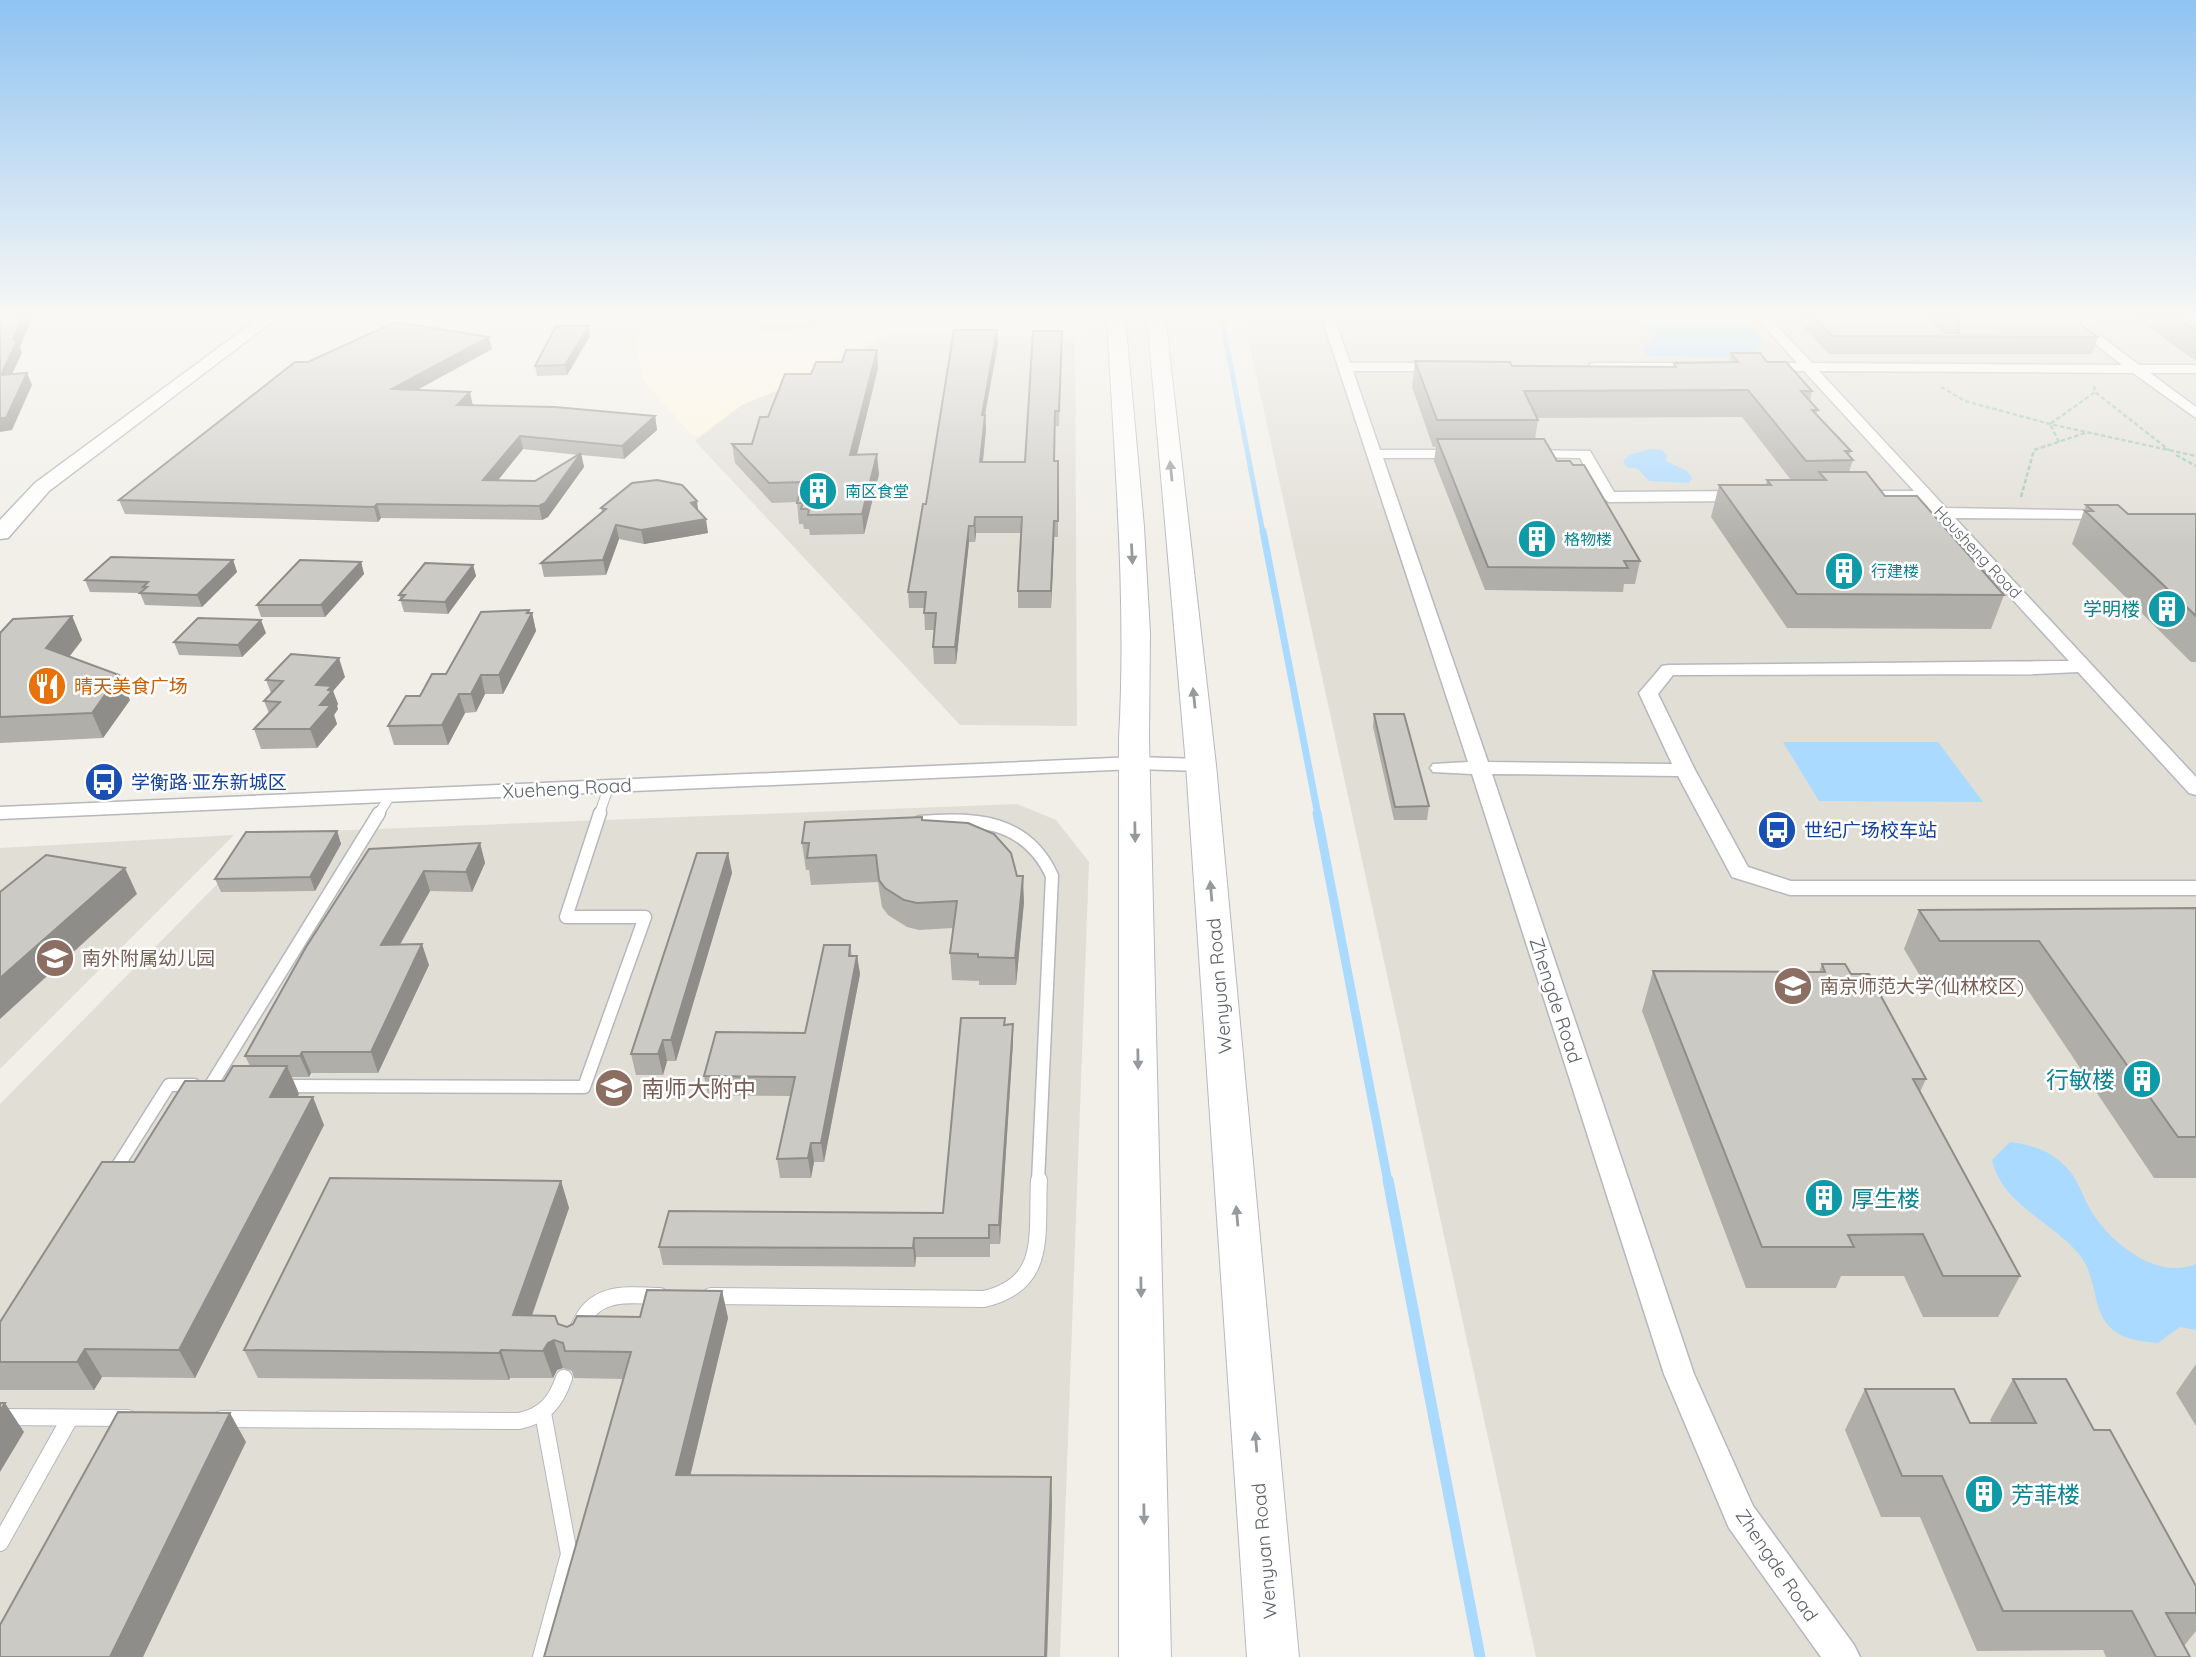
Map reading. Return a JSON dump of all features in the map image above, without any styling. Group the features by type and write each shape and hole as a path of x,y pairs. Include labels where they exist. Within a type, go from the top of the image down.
{"main road":[{"path":"1123,392 1135,609 1145,1657"},
{"name":"Wenyuan Road","path":"1164,392 1201,765 1273,1657"}],"street":[{"path":"0,533 42,487 169,392"},
{"name":"Zhengde Road","path":"1352,392 1480,768 1679,1374 1741,1517 1842,1657"},
{"name":"Housheng Road","path":"1830,392 2196,789"},
{"path":"2168,392 2196,414"},
{"path":"1373,454 1479,454"},
{"path":"1506,454 1585,454 1609,497 1761,496"},
{"path":"1844,496 1926,496"},
{"path":"1942,513 2128,514"},
{"path":"2083,666 2022,669 1668,670 1648,693 1685,770 1740,872 1790,888 2196,888"},
{"name":"Xueheng Road","path":"0,813 1135,764 1201,765"},
{"path":"1440,768 1685,770"}],"lane":[{"path":"266,1086 584,1087 645,917 566,917 608,786"},
{"path":"103,1189 169,1085 218,1085 390,796"},
{"path":"574,1343 582,1318 596,1302 613,1296 984,1299 1014,1290 1032,1271 1035,1260 1052,876 1048,864 1031,843 1002,827 962,820 920,822"},
{"path":"206,1418 519,1420 543,1413 553,1404 564,1378"},
{"path":"541,1657 569,1554 543,1413"},
{"path":"0,1417 138,1418"},
{"path":"0,1543 70,1418"}],"path":[{"path":"1950,392 1965,401 2050,424 2196,456"},
{"path":"2050,424 2095,392"},
{"path":"2095,392 2171,452 2196,466"},
{"path":"2050,424 2059,442"},
{"path":"2019,513 2024,481 2034,450 2086,433"}],"shaded area":[{"path":"654,392 773,392 741,405 699,436 691,434"},
{"path":"773,392 1075,392 1077,726 960,725 695,441 742,405"},
{"name":"南京师范大学(仙林校区)","path":"1260,392 2196,392 2196,1657 1536,1657"},
{"path":"1017,804 1056,820 1089,862 1060,1657 0,1657 0,1104 249,852 299,832"},
{"name":"南外附属幼儿园","path":"234,835 0,1069 0,848"}],"water":[{"path":"1650,449 1662,450 1667,455 1666,461 1687,471 1692,478 1689,483 1649,481 1638,469 1627,467 1623,462 1629,455"},
{"path":"1783,742 1938,742 1983,802 1819,801"},
{"path":"2010,1142 2038,1148 2063,1164 2073,1175 2089,1208 2102,1226 2124,1248 2138,1257 2167,1267 2181,1268 2196,1264 2196,1330 2180,1327 2158,1343 2125,1337 2109,1326 2099,1310 2089,1271 2078,1253 2016,1200 1997,1175 1992,1160"}],"building":[{"path":"0,392 18,392 6,418 0,418"},
{"path":"256,392 470,392 457,405 555,407 655,416 622,446 520,436 483,480 535,481 581,453 545,503 539,506 377,504 374,507 119,500"},
{"path":"778,392 866,392 850,455 877,454 862,514 808,515 809,509 801,509 803,503 797,503 803,482 769,483 732,444 752,444 760,417 768,417"},
{"path":"944,392 986,392 980,462 1025,462 1029,392 1060,392 1059,411 1055,411 1054,461 1058,461 1058,521 1054,521 1051,591 1018,591 1022,517 975,517 974,526 969,526 955,647 933,647 936,613 924,613 926,592 908,592 923,504 926,504"},
{"path":"1427,392 1525,392 1538,420 1437,420"},
{"path":"1750,392 1802,392 1818,410 1812,410 1851,451 1845,451 1853,460 1806,461"},
{"name":"格物楼","path":"1437,439 1544,439 1557,461 1584,465 1640,561 1624,561 1628,568 1488,567"},
{"path":"1819,472 1866,472 1885,496 1917,496 2004,595 1797,594 1719,485 1771,485 1767,480 1826,480"},
{"path":"657,480 682,485 697,501 691,503 706,519 641,530 616,525 603,560 541,563 606,509 601,508 632,483"},
{"path":"2086,505 2118,505 2128,514 2196,514 2196,616 2085,511 2093,511"},
{"path":"111,557 233,560 197,595 140,593 147,587 143,587 148,582 85,580"},
{"path":"300,560 361,562 321,605 257,605"},
{"path":"425,563 473,565 445,602 400,600 405,595 399,595"},
{"path":"529,610 527,613 532,613 499,675 481,675 471,694 459,694 442,725 388,726 406,696 420,696 432,674 446,674 481,612"},
{"path":"72,616 46,648 119,675 92,713 0,717 0,633 13,619"},
{"path":"198,618 261,620 238,645 174,642"},
{"path":"291,654 339,658 316,685 332,686 328,690 332,691 320,705 331,705 310,729 254,729 280,702 264,701 283,681 266,680"},
{"path":"1374,714 1404,714 1429,806 1395,807"},
{"path":"922,817 922,820 968,823 994,834 1011,853 1017,876 1023,876 1015,958 950,953 957,901 917,903 904,900 885,888 879,880 876,855 807,858 809,843 802,843 805,822"},
{"path":"337,831 310,877 215,879 246,832"},
{"path":"480,843 466,872 424,871 381,945 422,944 371,1052 302,1052 300,1056 245,1056 306,947 369,849"},
{"path":"697,853 728,853 671,1040 663,1040 658,1054 631,1054"},
{"path":"46,855 125,868 0,978 0,892"},
{"path":"2196,908 2196,1137 2178,1137 2039,941 1940,941 1919,910"},
{"path":"824,945 850,945 849,956 857,956 821,1143 811,1143 808,1158 777,1159 795,1077 704,1076 716,1032 805,1033"},
{"name":"厚生楼","path":"1822,964 1845,964 1851,974 1869,974 1926,1079 1913,1079 2020,1276 1943,1276 1923,1234 1848,1235 1854,1247 1762,1247 1653,971 1825,972"},
{"path":"961,1018 1005,1018 1004,1025 1013,1024 999,1225 989,1225 989,1238 914,1238 913,1248 659,1247 669,1211 943,1213"},
{"path":"233,1066 287,1066 270,1097 313,1097 179,1350 85,1349 77,1362 0,1362 0,1322 102,1162 134,1162 185,1081 224,1081"},
{"path":"330,1178 561,1181 513,1315 555,1316 558,1324 567,1327 573,1324 577,1316 640,1317 647,1290 722,1291 676,1475 1051,1477 1045,1657 544,1657 631,1352 565,1351 563,1343 554,1340 548,1343 543,1351 501,1350 499,1353 244,1350"},
{"path":"2013,1379 2066,1379 2094,1430 2110,1430 2196,1586 2196,1613 2166,1613 2190,1657 2156,1657 2132,1611 2003,1611 1942,1476 1902,1476 1865,1389 1954,1389 1970,1423 2036,1423"},
{"path":"118,1412 230,1413 110,1657 0,1657 0,1625"}],"waterway":[{"path":"1236,392 1263,533"},
{"path":"1263,531 1318,815"},
{"path":"1317,813 1388,1182"},
{"path":"1388,1180 1480,1657"}],"place":[{"name":"南区食堂","path":"818,491"},
{"name":"格物楼","path":"1537,539"},
{"name":"行建楼","path":"1844,571"},
{"name":"学明楼","path":"2167,609"},
{"name":"晴天美食广场","path":"47,686"},
{"name":"学衡路·亚东新城区","path":"104,782"},
{"name":"世纪广场校车站","path":"1777,830"},
{"name":"南外附属幼儿园","path":"55,958"},
{"name":"南京师范大学(仙林校区)","path":"1793,986"},
{"name":"行敏楼","path":"2142,1079"},
{"name":"南师大附中","path":"614,1088"},
{"name":"厚生楼","path":"1824,1198"},
{"name":"芳菲楼","path":"1984,1494"}]}
